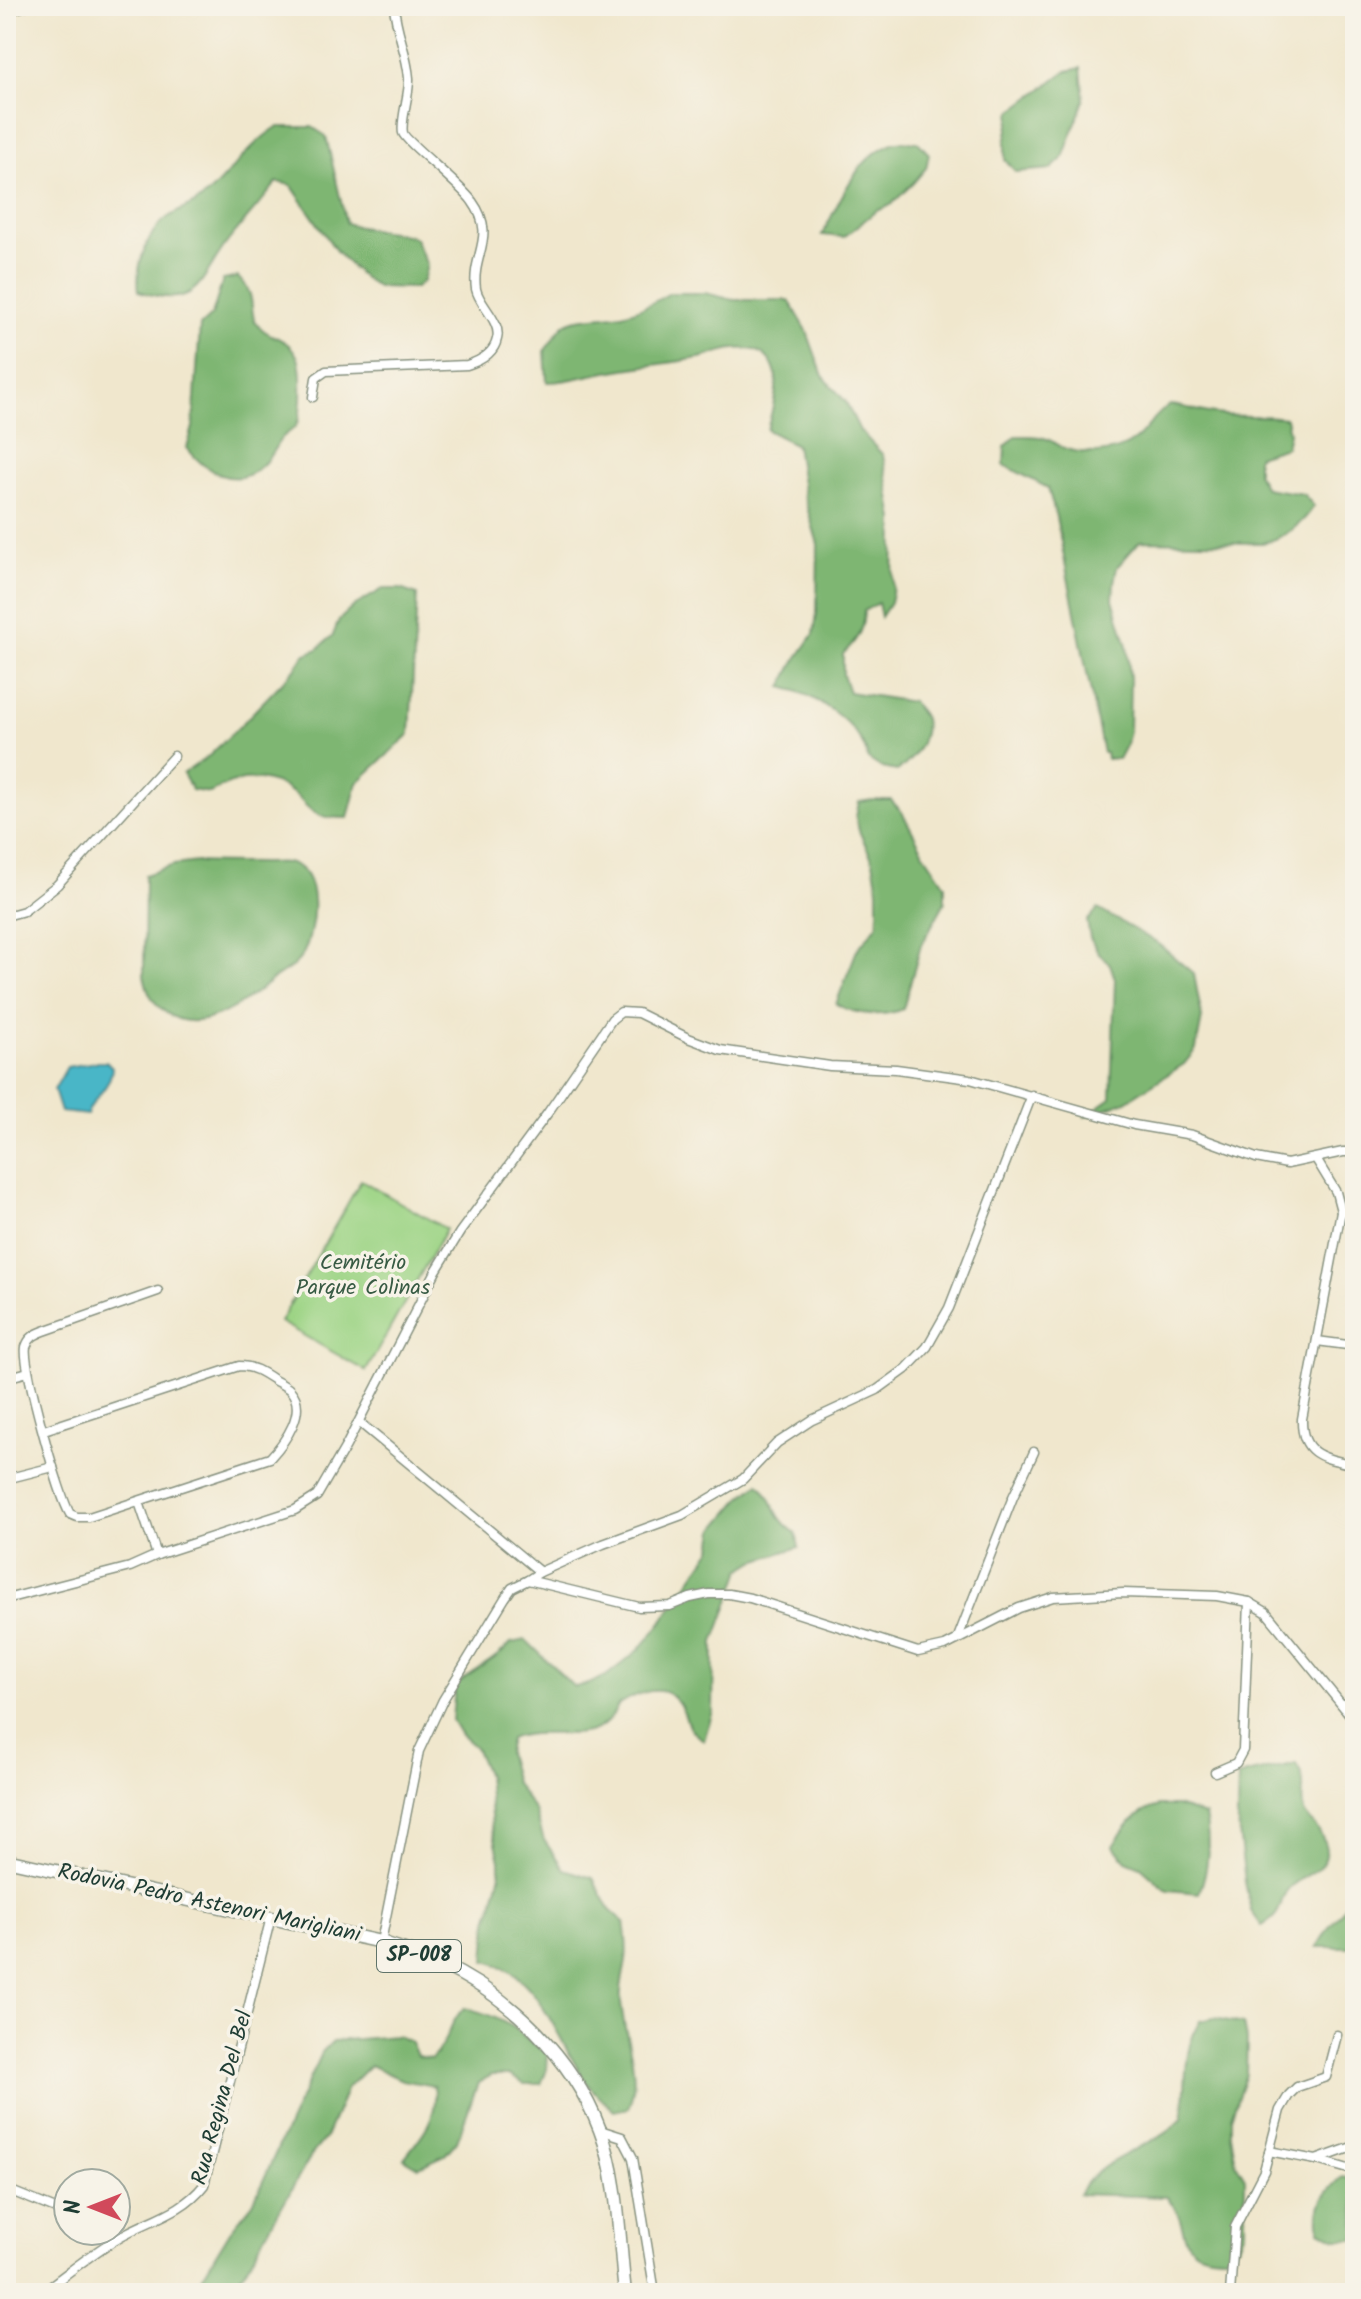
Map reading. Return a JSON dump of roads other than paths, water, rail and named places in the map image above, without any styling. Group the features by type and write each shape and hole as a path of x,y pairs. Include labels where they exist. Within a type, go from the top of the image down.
{"main road":[{"name":"Rodovia Pedro Astenori Marigliani","path":"6,1860 381,1942 439,1963 488,1991 524,2018 552,2049 579,2088 600,2130 610,2170 625,2293"}],"street":[{"path":"6,12 25,6"},
{"path":"313,397 316,378 326,371 467,365 481,361 497,339 498,330 476,286 484,244 483,217 450,175 409,143 403,133 409,81 394,6"},
{"path":"6,916 24,911 57,885 174,756"},
{"path":"6,1599 116,1571 306,1505 317,1496 359,1422 436,1271 460,1232 612,1019 621,1012 638,1013 720,1050 830,1066 944,1074 1032,1095 1134,1125 1192,1135 1256,1158 1287,1164 1355,1152"},
{"path":"381,1942 419,1751 443,1700 512,1588 540,1572 652,1524 682,1515 743,1479 777,1443 812,1420 877,1390 906,1369 927,1347 949,1308 1032,1095"},
{"path":"1316,1159 1336,1192 1341,1211 1302,1419 1302,1433 1311,1449 1322,1457 1355,1465"},
{"path":"1341,1211 1355,1213"},
{"path":"44,1430 239,1366 256,1369 289,1389 295,1398 297,1410 283,1444 270,1458 139,1502 89,1517 70,1514 53,1467 28,1372 26,1350 33,1336 158,1291"},
{"path":"1317,1341 1355,1346"},
{"path":"6,1378 28,1372"},
{"path":"359,1422 540,1572"},
{"path":"957,1641 1013,1497 1034,1452"},
{"path":"6,1479 53,1467"},
{"path":"139,1502 157,1555"},
{"path":"528,1580 639,1607 670,1606 690,1598 729,1594 918,1652 945,1646 1019,1608 1053,1597 1123,1593 1217,1596 1249,1602 1266,1612 1355,1721"},
{"path":"1215,1772 1236,1763 1243,1750 1249,1602"},
{"name":"Rua Regina Del Bel","path":"132,2231 178,2210 193,2199 204,2185 271,1917"},
{"path":"1230,2293 1235,2227 1258,2185 1280,2110 1297,2087 1322,2079 1329,2073 1337,2035"},
{"path":"600,2130 622,2137 633,2158 655,2293"},
{"path":"1316,2160 1355,2146"},
{"path":"1269,2151 1345,2168"},
{"path":"6,2189 52,2208"},
{"name":"Rua Regina Del Bel","path":"41,2293 106,2247"},
{"path":"6,2281 32,2293"}],"water":[{"path":"107,1062 112,1067 111,1075 87,1115 61,1112 54,1090 67,1067"}],"park label":[{"name":"Cemitério Parque Colinas","path":"363,1276"}]}
